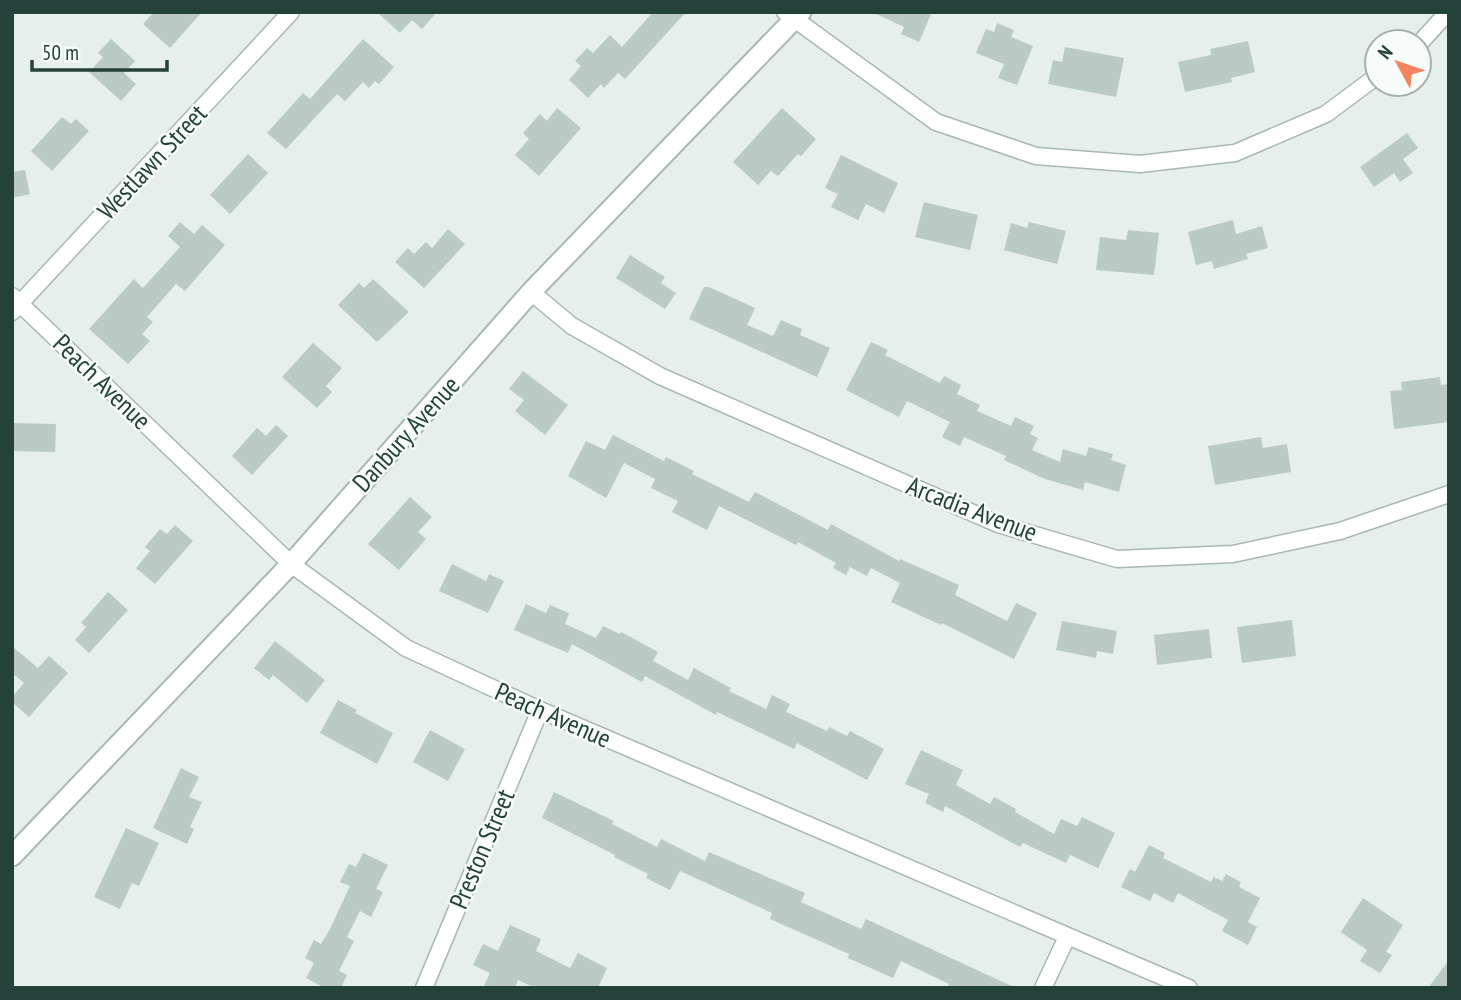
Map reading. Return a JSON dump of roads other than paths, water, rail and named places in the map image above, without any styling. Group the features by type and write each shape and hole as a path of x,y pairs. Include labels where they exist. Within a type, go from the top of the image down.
{"street":[{"name":"Westlawn Street","path":"15,303 291,12"},
{"path":"1433,29 1448,12"},
{"path":"793,15 936,122 1036,156 1140,164 1235,153 1326,114 1363,86"},
{"name":"Danbury Avenue","path":"12,856 290,564 531,292 793,15"},
{"name":"Arcadia Avenue","path":"531,292 572,326 660,376 998,524 1117,559 1233,554 1340,531 1449,494"},
{"name":"Peach Avenue","path":"15,303 290,564 406,648 540,710 1189,988"},
{"name":"Preston Street","path":"424,988 540,710"},
{"path":"1043,988 1067,937"}]}
